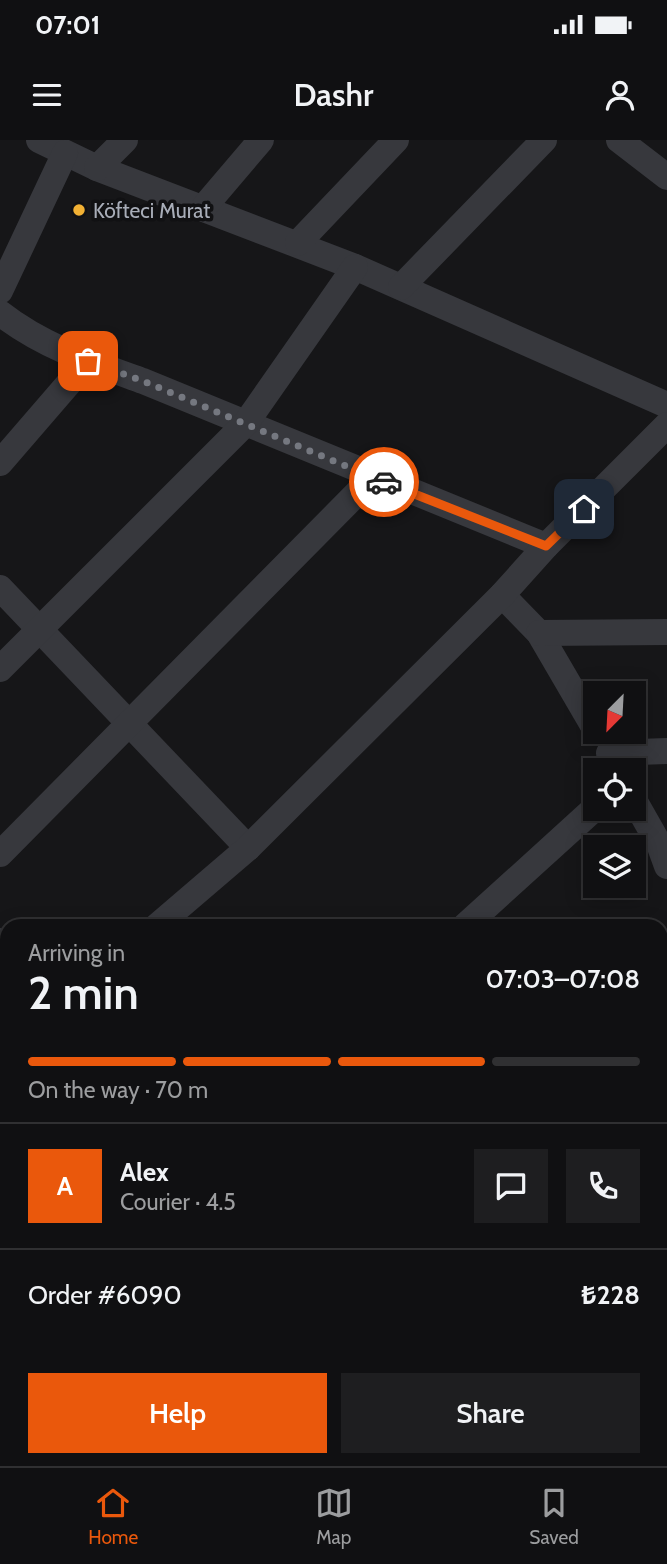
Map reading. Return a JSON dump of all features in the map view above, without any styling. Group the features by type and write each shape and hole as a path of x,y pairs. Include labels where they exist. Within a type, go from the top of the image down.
{"street":[{"path":"39,140 97,168 204,206 401,286 667,405"},
{"path":"97,168 125,140"},
{"path":"204,206 261,140"},
{"path":"298,243 396,140"},
{"path":"401,286 544,140"},
{"path":"619,140 667,177"},
{"path":"0,291 65,153"},
{"path":"0,669 42,631 246,423 355,267"},
{"path":"0,313 24,332 88,361 546,546"},
{"path":"0,463 88,361"},
{"path":"166,919 248,848 502,595 546,546 667,425"},
{"path":"0,854 373,477"},
{"path":"0,588 248,848"},
{"path":"502,595 539,633 605,746 667,751"},
{"path":"539,633 667,632"},
{"path":"473,919 583,819"},
{"path":"646,821 664,852"}],"way so far":[{"path":"88,361 246,423 384,482"}],"place":[{"name":"Köfteci Murat","path":"79,210"}],"route":[{"path":"384,482 546,546 584,509"}]}
